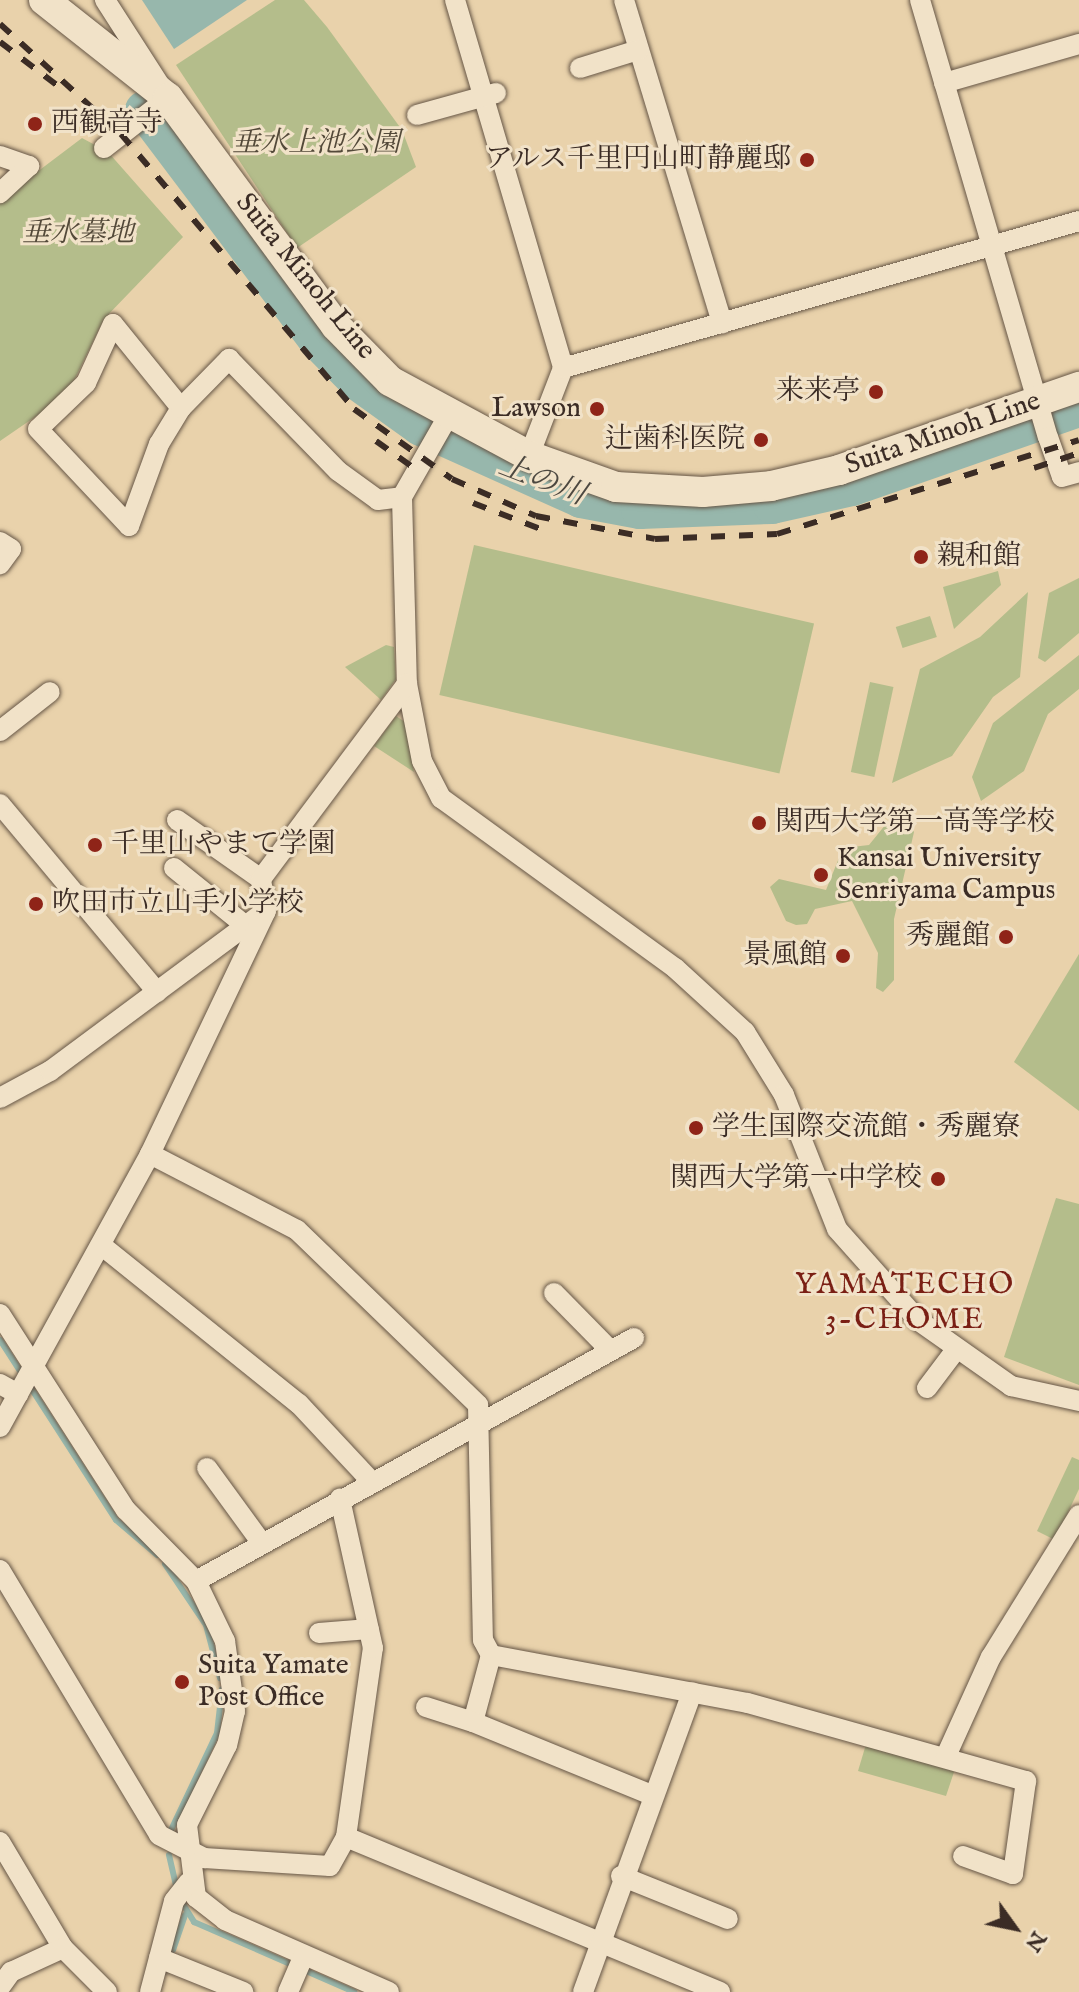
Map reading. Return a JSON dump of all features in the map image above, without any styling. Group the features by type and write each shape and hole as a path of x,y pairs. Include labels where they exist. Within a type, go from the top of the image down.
{"main road":[{"name":"Suita Minoh Line","path":"44,0 161,103 336,326 390,381 444,424 529,456 616,487 703,492 771,486 839,470 1040,407 1079,387"}],"street":[{"path":"104,148 161,103 105,0"},
{"path":"455,0 490,95 563,368 529,456"},
{"path":"624,0 722,323"},
{"path":"920,0 1048,437 1062,477 1079,472"},
{"path":"944,83 1079,44"},
{"path":"580,68 638,50"},
{"path":"417,115 490,95"},
{"path":"0,156 29,166 0,193"},
{"path":"563,368 1079,221"},
{"path":"181,408 113,324 86,383 38,429 129,526 159,444 181,408 229,359 338,471 378,500 402,497"},
{"path":"444,424 402,497 407,684 422,761 441,798 675,968 745,1032 784,1095 837,1229 877,1281 955,1351 1011,1386 1079,1401"},
{"path":"0,542 11,549 0,564"},
{"path":"0,1427 21,1381 150,1154 266,911 261,879 407,684"},
{"path":"0,731 50,692"},
{"path":"0,804 157,992"},
{"path":"177,820 261,879"},
{"path":"174,868 246,926"},
{"path":"0,1098 157,992 266,911"},
{"path":"150,1154 297,1230 409,1332 478,1405 483,1640 491,1655 473,1722"},
{"path":"101,1245 299,1404 371,1481"},
{"path":"554,1293 609,1349"},
{"path":"0,1314 21,1381 126,1510 196,1581 230,1657 235,1711 227,1745 187,1825 182,1891 150,1992"},
{"path":"196,1581 479,1421 634,1338"},
{"path":"927,1388 955,1351"},
{"path":"207,1468 261,1542"},
{"path":"0,1570 148,1821 187,1852 330,1866 346,1837 373,1648 340,1499"},
{"path":"946,1756 991,1657 1079,1515"},
{"path":"319,1633 369,1629"},
{"path":"491,1655 692,1692 946,1756 1026,1781 1013,1874 963,1856"},
{"path":"583,1992 595,1942 692,1692"},
{"path":"426,1707 473,1722 652,1795"},
{"path":"346,1837 720,1992"},
{"path":"0,1842 63,1948 107,1992"},
{"path":"621,1876 728,1919"},
{"path":"182,1891 297,1972 389,1992"},
{"path":"0,1987 11,1972 63,1948"},
{"path":"159,1958 243,1992"}],"green space":[{"name":"垂水上池公園","path":"275,0 304,0 327,27 402,130 416,167 297,248 176,65"},
{"name":"垂水墓地","path":"82,138 108,152 183,237 104,319 67,395 0,441 0,200"},
{"path":"474,545 814,624 779,774 439,695"},
{"path":"998,571 1001,585 954,629 943,587"},
{"path":"1079,578 1079,633 1045,662 1038,658 1049,593"},
{"path":"1028,592 1020,677 993,697 952,756 892,783 920,669 980,637"},
{"path":"930,616 937,637 903,648 896,627"},
{"path":"386,645 394,647 396,679 381,700 345,667"},
{"path":"1079,655 1079,689 1048,714 1024,771 981,801 972,777 993,723"},
{"path":"870,682 893,687 874,777 851,772"},
{"path":"396,716 405,722 414,772 374,746"},
{"path":"886,824 909,825 914,832 894,919 894,980 883,992 876,988 878,953 852,901 815,909 807,924 796,925 786,921 770,887 779,879 826,890 843,848 869,845"},
{"path":"1079,954 1079,1111 1014,1062"},
{"path":"1056,1198 1079,1204 1079,1385 1004,1357"},
{"path":"1072,1457 1079,1460 1079,1489 1055,1540 1037,1531"},
{"path":"867,1741 942,1762 954,1772 946,1796 858,1771"}],"water":[{"path":"142,0 247,0 174,49"}],"waterway":[{"name":"上の川","path":"144,110 318,341 357,381 421,427 581,499 640,510 772,505 852,487 1079,408"},
{"path":"0,1340 116,1520 157,1555"},
{"path":"165,1564 206,1625 220,1678"},
{"path":"171,1830 217,1733 222,1689"},
{"path":"169,1855 177,1891"},
{"path":"181,1901 194,1922 354,1992"},
{"path":"173,1950 185,1915"}],"railway":[{"path":"0,24 121,134 354,409 452,479 536,516 655,539 777,534 1079,440"},
{"path":"0,42 62,89"},
{"path":"376,441 421,473"},
{"path":"1034,468 1079,453"},
{"path":"473,503 548,532"}],"place":[{"name":"西観音寺","path":"35,124"},
{"name":"アルス千里円山町静麗邸","path":"807,160"},
{"name":"来来亭","path":"876,392"},
{"name":"Lawson","path":"597,409"},
{"name":"辻歯科医院","path":"761,440"},
{"name":"親和館","path":"921,557"},
{"name":"関西大学第一高等学校","path":"759,823"},
{"name":"千里山やまて学園","path":"95,845"},
{"name":"Kansai University Senriyama Campus","path":"821,875"},
{"name":"吹田市立山手小学校","path":"36,904"},
{"name":"秀麗館","path":"1006,937"},
{"name":"景風館","path":"843,956"},
{"name":"学生国際交流館・秀麗寮","path":"696,1128"},
{"name":"関西大学第一中学校","path":"938,1179"},
{"name":"Suita Yamate Post Office","path":"182,1682"}],"district":[{"name":"YAMATECHO 3-CHOME","path":"905,1302"}]}
